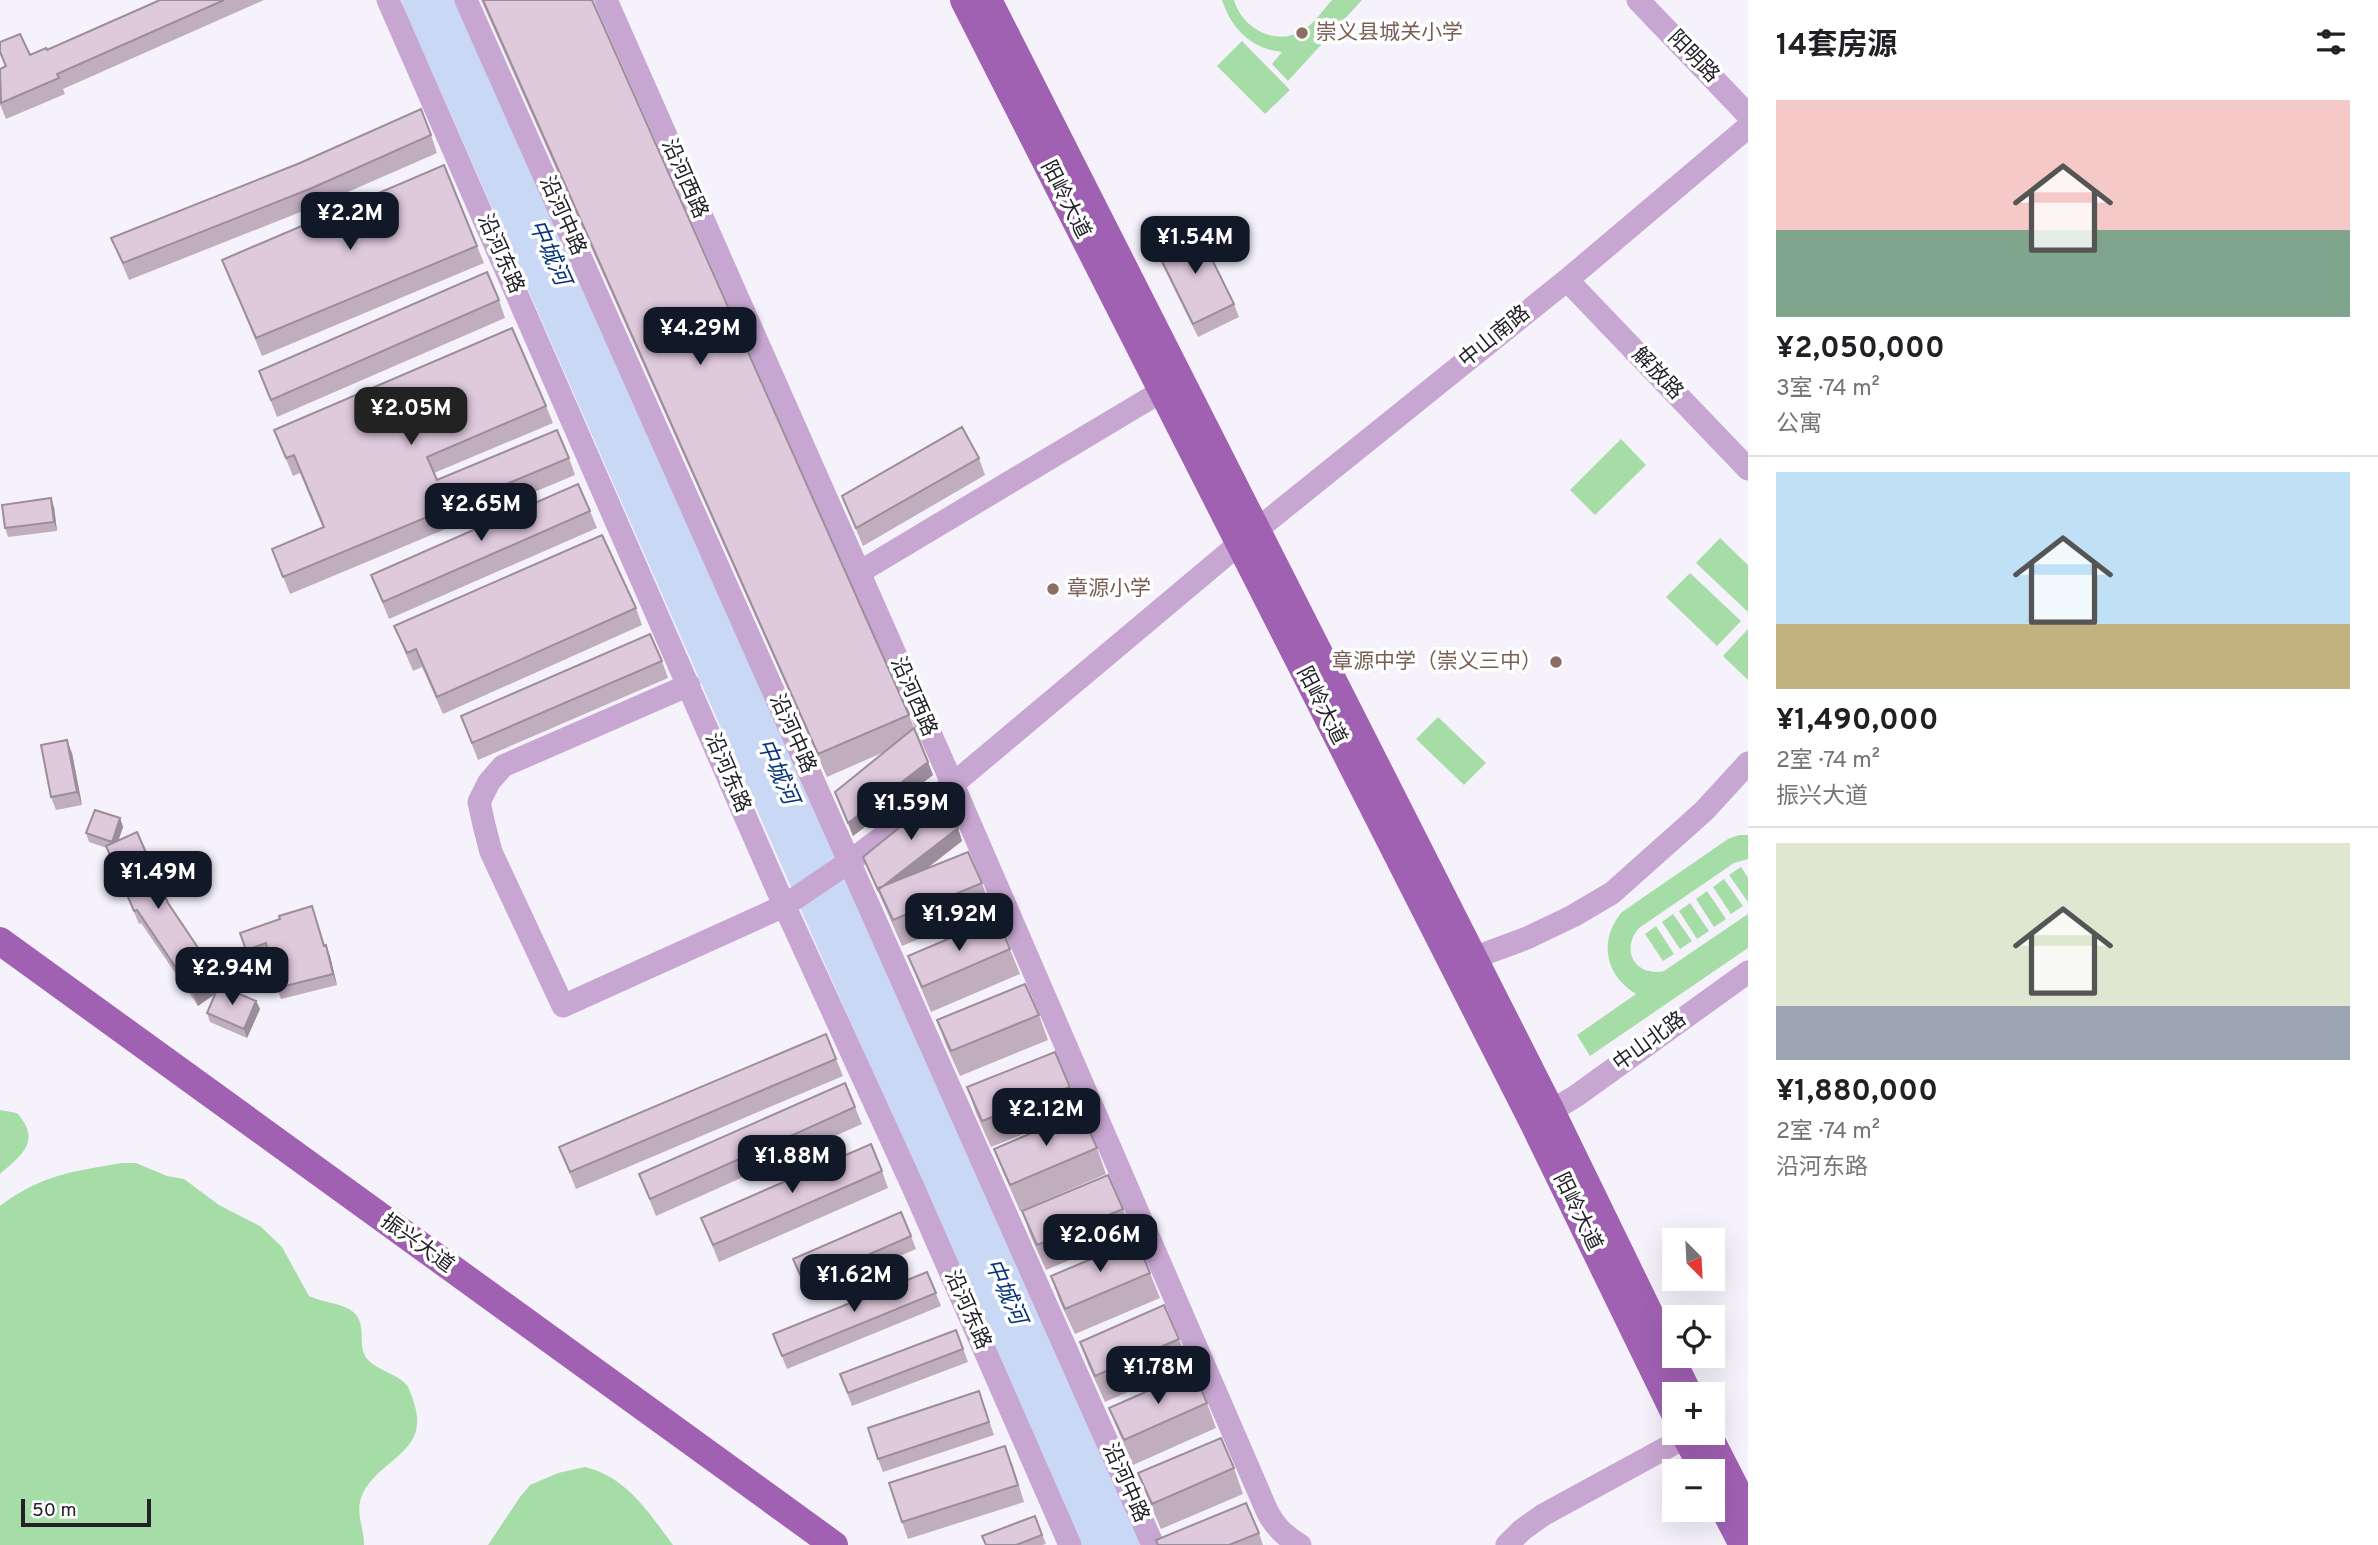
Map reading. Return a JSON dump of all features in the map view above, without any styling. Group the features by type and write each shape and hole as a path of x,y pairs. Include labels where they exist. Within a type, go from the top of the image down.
{"main road":[{"name":"阳岭大道","path":"964,0 1162,391 1248,537 1473,958 1683,1382"},
{"name":"阳岭大道","path":"988,0 1533,1122 1664,1382"},
{"name":"振兴大道","path":"0,941 834,1545"},
{"name":"振兴大道","path":"0,956 813,1545"},
{"name":"阳岭大道","path":"1699,1445 1748,1513"},
{"path":"1725,1511 1743,1545"}],"street":[{"name":"沿河东路","path":"388,0 689,685 793,900 913,1187 1070,1545"},
{"name":"沿河中路","path":"466,0 842,867 1153,1545"},
{"name":"沿河西路","path":"606,0 952,785 1267,1511 1273,1524 1300,1545"},
{"name":"阳明路","path":"1638,0 1748,115"},
{"name":"中山南路","path":"689,685 503,766 489,782 479,802 491,852 564,1006 793,900 842,867 952,785 1248,537 1567,280 1748,127"},
{"name":"解放路","path":"1567,280 1748,469"},
{"path":"858,573 1162,391"},
{"path":"1473,958 1527,938 1612,893 1703,811 1748,763"},
{"name":"中山北路","path":"1551,1111 1748,972"},
{"path":"1507,1545 1543,1515 1662,1444"}],"green space":[{"path":"1222,0 1234,0 1238,10 1253,27 1273,36 1284,37 1305,29 1332,0 1362,0 1288,81 1272,64 1282,52 1252,42 1231,20"},
{"path":"1242,41 1290,90 1265,114 1217,66"},
{"path":"1621,439 1646,465 1595,515 1570,490"},
{"path":"1720,538 1748,565 1748,612 1696,563"},
{"path":"1690,573 1741,621 1717,646 1666,597"},
{"path":"1748,629 1748,680 1723,656"},
{"path":"1438,717 1486,763 1464,785 1416,739"},
{"path":"1748,835 1748,859 1734,863 1639,928 1633,936 1631,953 1638,966 1645,970 1664,971 1748,914 1748,948 1590,1056 1577,1035 1636,994 1617,977 1608,956 1614,923 1622,912 1728,839"},
{"path":"1741,867 1748,878 1748,902 1729,875"},
{"path":"1724,879 1743,906 1731,914 1713,887"},
{"path":"1707,891 1726,919 1714,927 1696,899"},
{"path":"1690,903 1709,931 1697,939 1679,911"},
{"path":"1673,914 1692,941 1680,949 1662,922"},
{"path":"1656,926 1674,954 1663,961 1645,934"},
{"path":"0,1110 17,1113 28,1132 28,1140 22,1154 0,1174"},
{"path":"122,1163 136,1163 167,1176 184,1179 219,1205 260,1226 282,1247 309,1296 345,1307 356,1314 361,1327 363,1348 369,1361 408,1387 417,1419 415,1433 410,1444 371,1481 363,1493 359,1512 364,1545 0,1545 0,1206 30,1187 58,1176"},
{"path":"585,1467 600,1472 625,1488 646,1509 673,1545 488,1545 530,1485 558,1473"}],"building":[{"path":"160,0 224,0 57,74 59,78 1,103 0,69 6,66 0,52 0,42 20,34 30,55"},
{"path":"483,0 592,0 909,715 818,754"},
{"path":"421,109 431,135 312,188 123,263 111,238 300,163"},
{"path":"444,165 477,246 256,338 222,260"},
{"path":"1197,229 1234,304 1193,324 1156,249"},
{"path":"487,272 499,300 271,400 259,371"},
{"path":"512,328 546,406 427,457 437,480 557,430 569,458 283,577 272,549 324,527 294,455 286,458 274,430"},
{"path":"962,427 979,458 856,528 842,496"},
{"path":"578,484 590,511 383,602 371,575"},
{"path":"51,498 54,522 5,528 2,505"},
{"path":"602,535 636,608 437,697 416,649 407,653 394,626"},
{"path":"650,634 662,661 472,743 461,716"},
{"path":"914,728 928,762 848,823 835,792"},
{"path":"67,740 77,792 51,797 41,745"},
{"path":"942,793 958,828 878,890 863,857"},
{"path":"95,810 120,818 112,842 86,833"},
{"path":"137,832 168,903 217,976 193,993 137,910 134,911 106,846"},
{"path":"968,852 982,883 893,920 878,888"},
{"path":"312,906 333,974 277,988 266,943 246,950 240,933 280,919 279,916"},
{"path":"997,918 1010,949 922,987 908,956"},
{"path":"1025,984 1039,1015 951,1051 937,1020"},
{"path":"219,985 256,1001 244,1029 207,1013"},
{"path":"826,1034 836,1059 570,1172 559,1147"},
{"path":"1055,1052 1070,1087 982,1121 967,1087"},
{"path":"845,1083 855,1107 650,1199 639,1174"},
{"path":"1081,1112 1097,1148 1010,1185 994,1149"},
{"path":"871,1144 882,1171 713,1245 701,1218"},
{"path":"1108,1175 1123,1209 1037,1245 1022,1211"},
{"path":"901,1212 911,1236 804,1283 793,1259"},
{"path":"1136,1240 1150,1273 1065,1309 1051,1276"},
{"path":"927,1272 936,1293 782,1356 773,1334"},
{"path":"1164,1305 1179,1339 1095,1376 1080,1342"},
{"path":"956,1330 963,1349 848,1393 840,1374"},
{"path":"1193,1371 1207,1403 1124,1440 1109,1408"},
{"path":"979,1391 989,1422 878,1459 868,1428"},
{"path":"1221,1438 1234,1468 1152,1504 1138,1473"},
{"path":"1005,1446 1018,1485 902,1522 889,1483"},
{"path":"1246,1503 1259,1533 1229,1545 1158,1545 1156,1540"},
{"path":"1035,1516 1042,1535 1016,1545 986,1545 982,1536"}],"waterway":[{"name":"中城河","path":"418,0 1098,1545"},
{"name":"中城河","path":"446,0 1124,1545"}],"place":[{"name":"崇义县城关小学","path":"1302,33"},
{"name":"章源小学","path":"1053,589"},
{"name":"章源中学（崇义三中）","path":"1556,662"}]}
